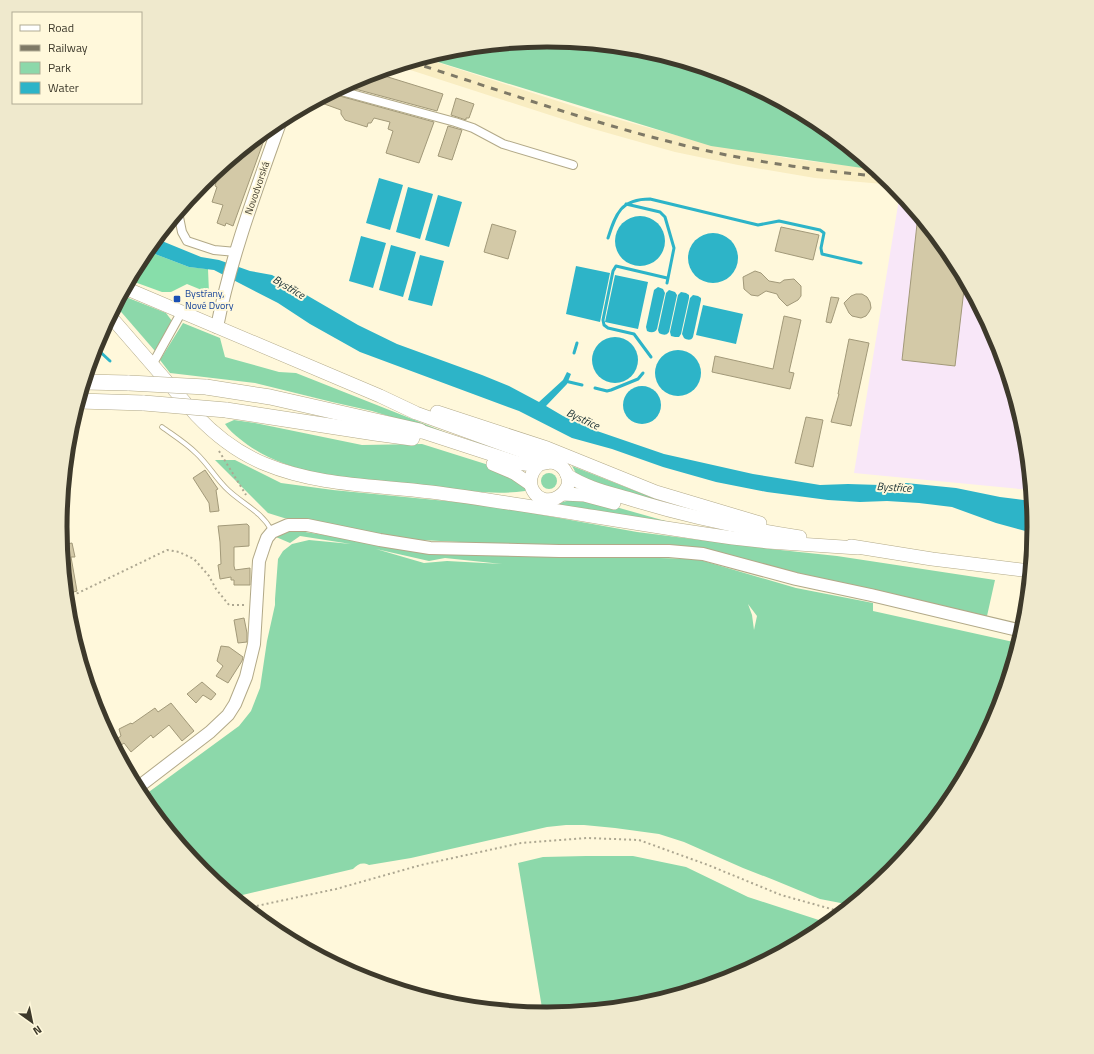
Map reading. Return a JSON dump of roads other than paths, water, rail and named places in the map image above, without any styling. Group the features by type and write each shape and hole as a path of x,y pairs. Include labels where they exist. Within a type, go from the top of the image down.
{"highway":[{"path":"89,382 129,382 206,387 277,398 420,435"},
{"path":"84,401 144,402 226,410 420,435"}],"main road":[{"path":"129,290 426,417 546,463"},
{"path":"114,321 196,416 210,430 224,442 254,460 278,469 327,482 354,486 514,497 524,496 533,489"},
{"path":"380,396 534,443 656,492 807,541"},
{"path":"420,435 524,464 546,463 560,465 567,475 567,488 563,494 556,498 540,498 533,489 514,473 495,464 420,435"},
{"path":"533,489 531,476 533,471 546,463"},
{"path":"567,475 586,485 683,514 807,541"},
{"path":"430,492 733,538 768,542 807,541"},
{"path":"563,494 584,495 645,512 705,526 932,559 1025,570"}],"street":[{"path":"345,92 455,122 473,128 503,144 573,165"},
{"name":"Novodvorská","path":"217,327 226,286 235,255 251,203 277,130"},
{"path":"179,219 182,232 187,241 235,255"},
{"path":"152,365 181,313"},
{"path":"142,784 210,732 228,715 235,704 246,677 254,644 259,561 267,538 272,532 288,525 307,525 380,540 430,548 694,552 796,579 1016,630"}],"lane":[{"path":"162,427 197,453 216,479 237,498 262,516 272,532"}],"water":[{"path":"379,178 403,185 390,230 366,223"},
{"path":"408,187 433,194 420,239 396,232"},
{"path":"438,195 462,202 449,247 425,240"},
{"path":"645,216 650,217 658,223 664,231 664,251 658,259 650,265 635,266 630,265 622,259 616,251 615,236 616,231 622,223 630,217"},
{"path":"718,233 723,234 731,240 737,248 737,268 731,276 723,282 708,283 703,282 695,276 689,268 688,253 689,248 695,240 703,234"},
{"path":"361,236 386,243 373,288 349,281"},
{"name":"Bystřice","path":"162,241 201,257 219,260 250,271 272,275 358,325 397,344 509,386 539,402 563,380 567,372 571,374 567,384 546,406 563,416 597,431 664,454 753,474 820,485 880,485 906,483 956,488 1000,497 1026,500 1027,531 996,523 952,507 887,501 860,502 828,500 767,492 716,482 663,467 612,449 572,438 519,411 360,352 310,324 278,303 214,270 189,267 153,253"},
{"path":"391,245 416,252 403,297 379,290"},
{"path":"420,255 444,261 432,306 408,300"},
{"path":"576,266 610,273 600,322 566,314"},
{"path":"615,275 648,282 638,329 605,322"},
{"path":"658,287 663,289 665,293 657,329 654,332 650,332 647,331 646,327 654,290"},
{"path":"669,290 675,292 677,295 669,332 666,335 663,335 659,333 658,330 666,293"},
{"path":"681,292 689,295 689,298 681,334 679,337 675,337 671,336 670,332 678,295"},
{"path":"693,295 698,296 701,300 693,337 689,340 684,338 682,334 690,298"},
{"path":"703,305 743,314 736,344 696,335"},
{"path":"615,337 628,341 634,347 638,360 634,373 628,379 615,383 602,379 596,373 592,360 596,347 602,341"},
{"path":"674,350 682,350 691,354 697,360 701,373 697,386 691,392 682,396 674,396 665,392 659,386 655,377 655,369 659,360 665,354"},
{"path":"642,386 652,389 658,395 661,405 658,415 652,421 642,424 632,421 626,415 623,405 626,395 632,389"}],"waterway":[{"path":"608,238 614,221 621,209 632,202 650,199 758,225 779,221 820,230 824,233 821,248 822,254 861,263"},
{"path":"626,204 660,212 665,217 674,248 667,283"},
{"path":"651,357 634,334 608,328 604,325 603,320 613,271 616,266 667,278"},
{"path":"574,353 577,343"},
{"path":"100,352 110,361"},
{"path":"595,388 607,391 611,390 638,379 643,373"},
{"path":"565,381 582,385"}],"railway":[{"path":"418,64 576,115 701,149 753,160 873,176"}],"place":[{"name":"Bystřany, Nové Dvory","path":"177,299"}]}
